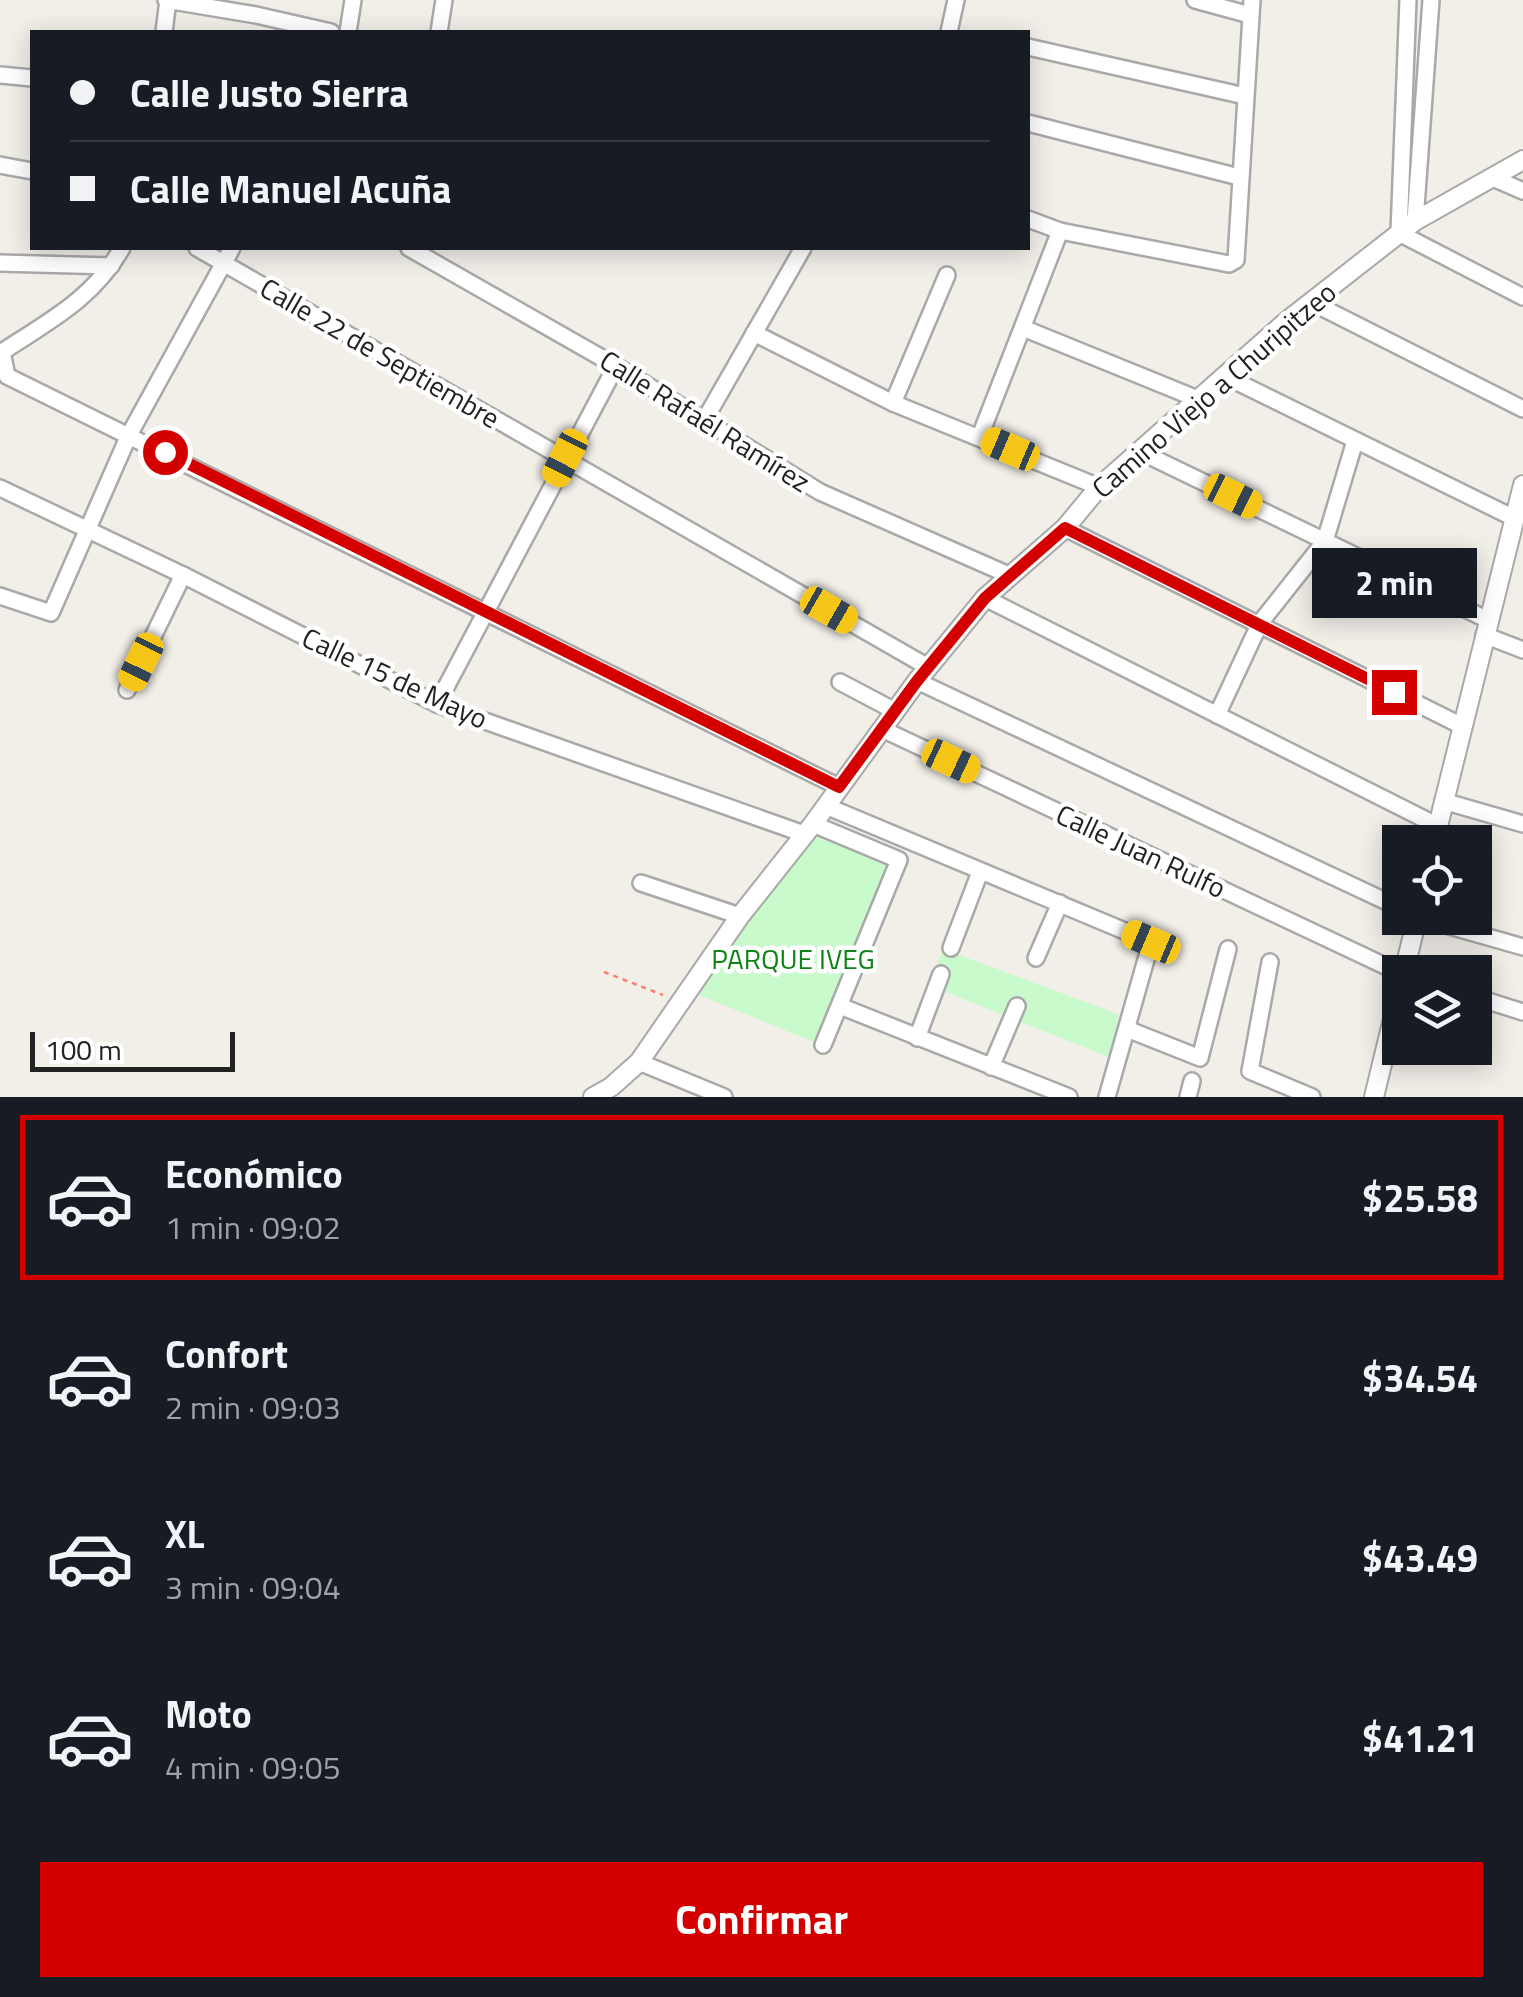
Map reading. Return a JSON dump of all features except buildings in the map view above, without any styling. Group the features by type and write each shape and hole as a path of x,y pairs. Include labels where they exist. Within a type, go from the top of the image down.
{"street":[{"path":"164,30 167,0 215,8 258,8 324,30"},
{"path":"348,30 352,0"},
{"path":"439,30 444,0"},
{"path":"953,30 956,0"},
{"path":"1030,220 1060,231 1229,264 1236,260 1251,7 1195,0"},
{"path":"1408,0 1399,233 1523,297"},
{"path":"1416,221 1431,0"},
{"path":"1030,48 1245,96"},
{"path":"0,75 30,78"},
{"path":"1402,123 1422,124"},
{"path":"1030,124 1239,176"},
{"name":"Camino Viejo a Churipitzeo","path":"594,1097 610,1092 639,1062 740,916 985,598 1065,528 1099,487 1310,302 1416,221 1523,160"},
{"path":"0,165 30,171"},
{"path":"1493,178 1523,191"},
{"path":"980,436 1060,231"},
{"path":"121,250 84,298 1,352 7,376 839,787"},
{"name":"Calle 22 de Septiembre","path":"200,250 565,458 923,674 1382,899"},
{"path":"0,596 50,612 129,435 231,250"},
{"name":"Calle Rafaél Ramírez","path":"413,250 616,366 820,492 1011,576"},
{"path":"704,421 802,250"},
{"path":"0,263 111,266"},
{"path":"893,402 947,274"},
{"path":"1310,302 1523,409"},
{"path":"1023,328 1200,400"},
{"path":"754,333 893,402 1099,487"},
{"path":"438,704 616,366"},
{"path":"1227,376 1356,440 1516,530"},
{"path":"1218,715 1260,623 1325,541 1356,440"},
{"path":"1141,452 1325,541 1523,650"},
{"path":"1438,825 1486,628 1516,530 1523,485"},
{"name":"Calle 15 de Mayo","path":"0,488 438,704 899,860 840,1006"},
{"path":"1065,528 1462,726"},
{"path":"127,690 182,575"},
{"path":"985,598 1218,715 1420,825"},
{"path":"840,682 895,711"},
{"name":"Calle Juan Rulfo","path":"882,729 1382,964"},
{"path":"1444,801 1523,824"},
{"path":"826,806 1151,942 1107,1097"},
{"path":"951,948 980,872"},
{"path":"641,884 740,916"},
{"path":"1036,958 1060,903"},
{"path":"1480,935 1523,947"},
{"path":"1127,1029 1200,1058 1228,948"},
{"path":"1270,962 1250,1070 1312,1097"},
{"path":"917,1038 941,974"},
{"path":"1492,1002 1523,1012"},
{"path":"823,1045 840,1006 1068,1097"},
{"path":"991,1067 1016,1006"},
{"path":"639,1062 724,1097"},
{"path":"1374,1097 1382,1064"}],"path":[{"path":"604,972 681,1002"}],"green space":[{"name":"PARQUE IVEG","path":"804,834 900,864 826,1047 689,991"},
{"path":"943,949 1118,1014 1114,1059 928,985"}],"route":[{"path":"165,452 839,787 917,681 985,598 1065,528 1394,692"}]}
